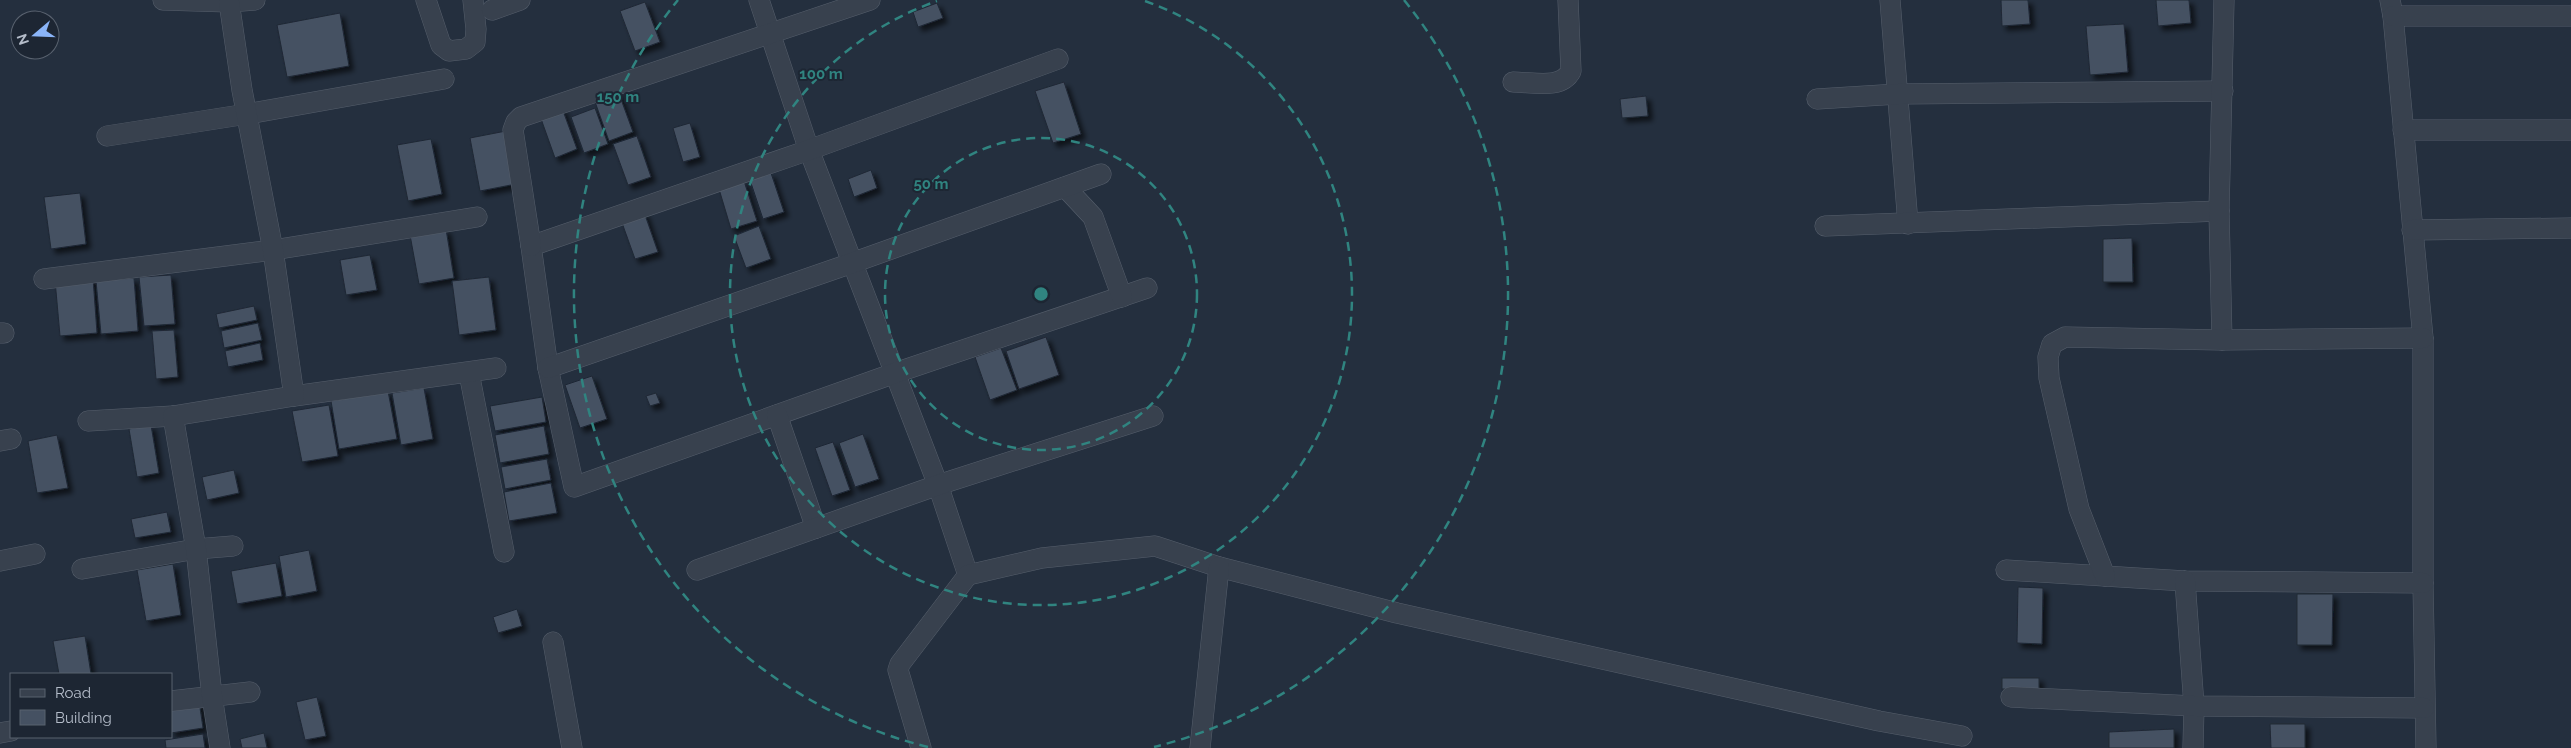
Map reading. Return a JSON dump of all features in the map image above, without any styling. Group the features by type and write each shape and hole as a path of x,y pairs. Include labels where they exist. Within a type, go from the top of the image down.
{"street":[{"path":"163,0 229,2 254,0"},
{"path":"426,0 441,45 448,51 466,48 475,42 476,29 473,0"},
{"path":"492,10 520,0"},
{"path":"759,0 809,150 938,485 968,575"},
{"path":"870,0 521,117 516,122 513,130 548,368 574,487 895,373 1148,288"},
{"path":"1513,82 1559,83 1567,79 1571,71 1568,0"},
{"path":"1890,0 1908,224"},
{"path":"2222,340 2219,212 2224,0"},
{"path":"229,2 247,114 273,250 294,396"},
{"path":"2426,748 2423,583 2423,338 2391,8 2571,16"},
{"path":"531,246 809,150 1058,59"},
{"path":"107,136 247,114 444,79"},
{"path":"1817,99 1898,94 2223,91"},
{"path":"2403,130 2571,130"},
{"path":"548,368 1102,174"},
{"path":"1065,187 1092,217 1122,297"},
{"path":"1824,226 2219,212"},
{"path":"44,279 273,250 477,217"},
{"path":"2412,230 2571,228"},
{"path":"2105,576 2079,508 2053,396 2048,357 2052,344 2064,338 2222,340 2423,338"},
{"path":"88,421 173,416 294,396 496,368"},
{"path":"469,373 504,552"},
{"path":"777,415 816,528"},
{"path":"173,416 196,549 212,696 220,748"},
{"path":"698,570 938,485 1153,416"},
{"path":"82,569 196,549 233,546"},
{"path":"921,748 898,670 900,664 968,575 1042,558 1155,546 1220,566 1396,613 1879,721 1962,736"},
{"path":"0,561 35,554"},
{"path":"1200,748 1220,566"},
{"path":"2006,570 2185,581 2423,583"},
{"path":"2185,581 2194,706 2193,748"},
{"path":"553,642 572,748"},
{"path":"172,701 250,692"},
{"path":"2011,697 2194,706 2424,708"}],"building":[{"path":"2001,0 2028,0 2030,24 2002,26"},
{"path":"2156,0 2189,0 2191,23 2158,26"},
{"path":"645,2 660,42 635,51 620,11"},
{"path":"937,3 943,18 918,27 913,12"},
{"path":"340,13 349,66 287,77 277,25"},
{"path":"2124,24 2128,72 2090,75 2086,26"},
{"path":"1064,82 1081,134 1053,143 1035,91"},
{"path":"618,91 633,132 609,141 594,99"},
{"path":"1646,96 1648,116 1622,118 1620,99"},
{"path":"562,108 577,149 555,158 540,116"},
{"path":"595,108 608,144 584,153 571,117"},
{"path":"690,123 700,157 683,162 673,128"},
{"path":"506,131 516,184 480,191 470,138"},
{"path":"637,136 651,177 628,185 613,144"},
{"path":"431,139 442,194 408,201 397,145"},
{"path":"871,170 877,188 854,197 848,179"},
{"path":"771,173 784,212 763,219 750,180"},
{"path":"744,181 757,221 731,229 719,189"},
{"path":"80,193 86,244 51,249 44,197"},
{"path":"644,212 658,252 635,259 621,220"},
{"path":"759,226 771,259 746,268 734,236"},
{"path":"446,229 454,278 419,284 410,235"},
{"path":"2132,238 2133,282 2103,282 2103,239"},
{"path":"370,255 377,290 346,295 340,260"},
{"path":"171,275 175,324 144,326 139,277"},
{"path":"489,277 496,330 459,335 452,281"},
{"path":"93,278 97,333 60,336 55,280"},
{"path":"134,278 138,331 101,334 96,281"},
{"path":"254,306 257,320 219,328 216,314"},
{"path":"258,323 262,340 224,348 221,331"},
{"path":"174,330 178,377 156,379 152,331"},
{"path":"1046,337 1059,375 1019,389 1006,351"},
{"path":"260,343 263,360 228,367 225,351"},
{"path":"1001,348 1017,390 990,400 975,357"},
{"path":"592,376 607,419 580,428 565,385"},
{"path":"424,388 433,439 401,445 392,393"},
{"path":"388,391 397,439 339,449 331,401"},
{"path":"656,393 660,403 650,406 646,396"},
{"path":"542,397 546,422 495,431 490,406"},
{"path":"329,405 338,456 302,462 292,411"},
{"path":"151,425 159,473 137,477 129,429"},
{"path":"544,426 549,454 500,463 495,435"},
{"path":"863,434 879,479 855,487 839,443"},
{"path":"57,435 68,488 37,493 28,441"},
{"path":"833,442 850,490 832,496 815,448"},
{"path":"547,459 551,480 505,489 501,467"},
{"path":"234,470 239,493 207,500 202,477"},
{"path":"551,483 557,513 509,521 504,492"},
{"path":"167,512 171,532 135,538 131,519"},
{"path":"309,550 317,591 286,597 279,556"},
{"path":"276,563 282,596 237,604 231,571"},
{"path":"173,564 181,615 146,621 137,570"},
{"path":"2018,587 2043,588 2042,644 2017,643"},
{"path":"2297,594 2333,594 2332,645 2297,645"},
{"path":"517,609 522,626 498,633 493,617"},
{"path":"85,636 91,673 59,673 53,641"},
{"path":"2002,678 2039,678 2039,689 2002,689"},
{"path":"317,697 326,736 305,740 296,702"},
{"path":"199,701 203,728 172,733 172,706"},
{"path":"2270,724 2305,724 2305,748 2271,748"},
{"path":"2174,729 2174,748 2109,748 2109,732"},
{"path":"264,733 267,748 242,748 240,739"},
{"path":"203,734 205,748 166,748 165,740"}]}
